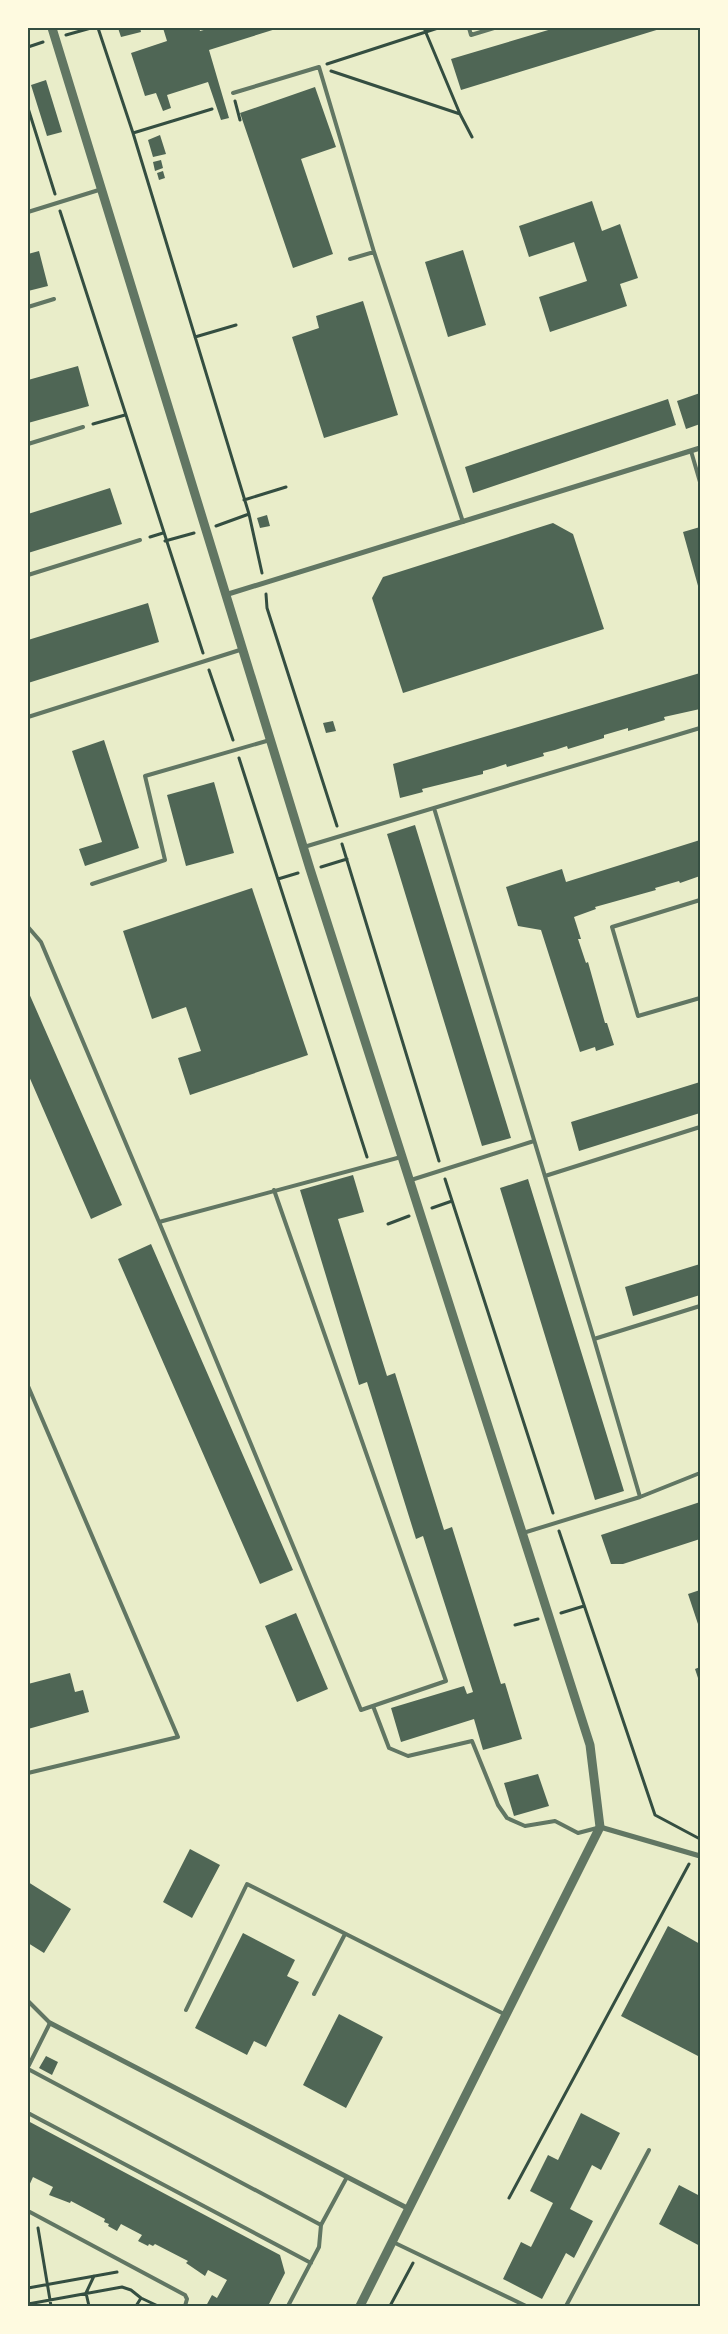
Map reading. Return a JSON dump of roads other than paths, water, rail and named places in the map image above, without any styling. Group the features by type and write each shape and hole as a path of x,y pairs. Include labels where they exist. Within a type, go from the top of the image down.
{"street":[{"path":"52,28 270,740 590,1745 600,1827 507,2016 360,2306"},
{"path":"225,595 700,448"},
{"path":"600,1827 700,1856"},
{"path":"50,2023 409,2209"}],"lane":[{"path":"469,28 471,34 494,28"},
{"path":"233,93 319,66 374,252 462,522"},
{"path":"28,212 102,190"},
{"path":"350,259 374,252"},
{"path":"28,307 54,299"},
{"path":"28,444 83,427"},
{"path":"691,451 700,482"},
{"path":"28,575 140,540"},
{"path":"28,716 243,649"},
{"path":"304,847 700,728"},
{"path":"92,884 166,860 145,776 270,740"},
{"path":"434,808 640,1497"},
{"path":"700,900 612,927 638,1016 700,998"},
{"path":"28,926 41,942 160,1222 361,1710 446,1681 274,1190"},
{"path":"545,1176 700,1127"},
{"path":"411,1180 534,1141"},
{"path":"160,1222 404,1156"},
{"path":"594,1339 700,1306"},
{"path":"28,1386 178,1737 28,1773"},
{"path":"522,1533 640,1497 700,1473"},
{"path":"373,1706 389,1748 408,1756 472,1741 498,1805 507,1818 525,1826 555,1820 578,1833 600,1827"},
{"path":"186,2010 247,1884 507,2016"},
{"path":"314,1994 346,1934"},
{"path":"28,2001 50,2023 28,2068 321,2224"},
{"path":"28,2113 311,2263"},
{"path":"566,2306 649,2150"},
{"path":"288,2306 322,2242 321,2224 347,2177"},
{"path":"28,2211 185,2295 187,2298 185,2306"},
{"path":"393,2242 526,2306"}]}
